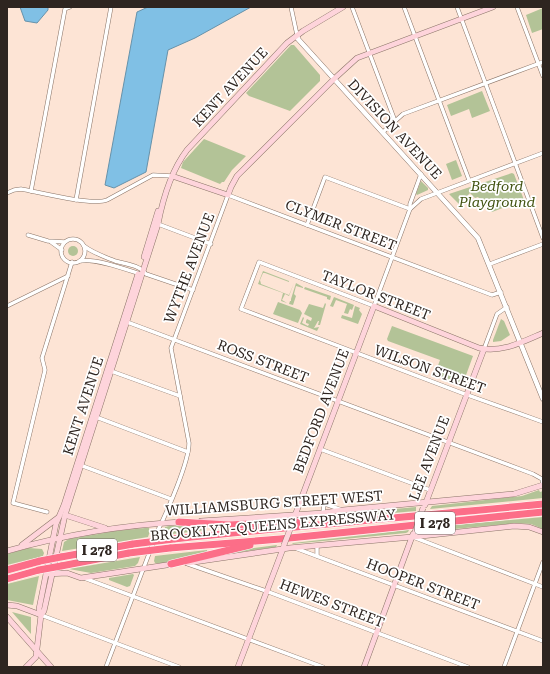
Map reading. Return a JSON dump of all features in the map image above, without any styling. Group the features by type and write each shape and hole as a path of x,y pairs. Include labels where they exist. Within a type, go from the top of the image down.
{"highway":[{"name":"BROOKLYN-QUEENS EXPRESSWAY","path":"7,570 61,556 133,544 319,524 543,504"},
{"name":"BROOKLYN-QUEENS EXPRESSWAY","path":"7,579 39,570 129,553 543,512"},
{"path":"179,522 228,525 312,521 319,524"},
{"path":"171,564 233,548 280,539"}],"main road":[{"name":"KENT AVENUE","path":"95,417 141,271 158,224 161,206 171,175 180,160 187,150 287,43 297,35 344,7"},
{"name":"WYTHE AVENUE","path":"228,195 237,176 357,58 492,7"},
{"name":"CLYMER STREET","path":"171,175 228,195"},
{"name":"KENT AVENUE","path":"26,667 35,660 36,657 41,615 44,611 56,524 64,508 111,371 127,322 157,212 161,206"},
{"name":"TAYLOR STREET","path":"374,306 484,349"},
{"name":"BEDFORD AVENUE","path":"238,667 374,306"},
{"path":"484,349 489,350 505,348 543,333"},
{"name":"LEE AVENUE","path":"364,667 484,349"},
{"name":"KENT AVENUE","path":"49,574 79,465"},
{"name":"WILLIAMSBURG STREET WEST","path":"7,551 53,539 106,529 161,523 295,517 344,510 514,494 543,485"},
{"path":"65,515 106,529"},
{"path":"20,547 59,516"},
{"path":"49,574 67,573 81,578 171,564 187,563 283,547 294,548 317,546 514,526 529,527 543,532"},
{"path":"7,605 17,606 41,615"},
{"path":"7,617 51,667"}],"street":[{"path":"31,191 65,9 70,7"},
{"path":"76,200 110,7"},
{"name":"DIVISION AVENUE","path":"291,7 298,39 478,238 490,264 543,399"},
{"path":"352,7 395,121"},
{"path":"404,7 469,180"},
{"path":"457,7 543,238"},
{"path":"517,7 543,76"},
{"path":"383,132 403,114 543,62"},
{"path":"307,225 325,177 410,209 421,199 543,153"},
{"name":"BEDFORD AVENUE","path":"374,306 410,209 410,204 421,174"},
{"path":"7,193 17,189 76,200 102,202 153,175 171,175"},
{"name":"CLYMER STREET","path":"228,195 492,295 501,292"},
{"name":"WYTHE AVENUE","path":"106,667 132,596 171,500 188,452 189,443 171,350 228,195"},
{"path":"158,224 211,244"},
{"path":"28,235 48,241 65,242 70,239 76,239 90,251 116,261 132,265 146,274 193,290"},
{"path":"48,241 62,250 65,259 72,262 90,260 130,271 141,271"},
{"path":"62,250 65,242"},
{"path":"490,264 543,244"},
{"path":"79,261 84,254 84,246"},
{"path":"46,512 13,503 45,370 42,358 72,262"},
{"name":"TAYLOR STREET","path":"242,309 259,262 374,306"},
{"path":"7,306 68,276"},
{"name":"LEE AVENUE","path":"484,349 497,314 507,307"},
{"name":"WILSON STREET","path":"242,309 466,395 543,422"},
{"name":"ROSS STREET","path":"127,322 533,474 542,479 543,485"},
{"path":"111,371 180,396"},
{"path":"95,417 188,452"},
{"path":"320,450 430,490"},
{"path":"79,465 171,500"},
{"path":"302,496 344,510"},
{"path":"323,513 324,503"},
{"path":"430,544 431,534"},
{"path":"412,537 543,587"},
{"path":"317,546 317,556"},
{"name":"HOOPER STREET","path":"294,548 543,641"},
{"path":"504,667 543,562"},
{"name":"HEWES STREET","path":"187,563 468,667"},
{"path":"81,578 323,667"},
{"path":"41,615 179,667"}],"green space":[{"path":"543,8 543,29 532,33 526,15"},
{"path":"291,45 294,45 320,75 320,81 290,111 249,96 246,93"},
{"path":"482,91 490,111 472,118 469,109 451,116 447,105"},
{"path":"204,139 246,156 232,170 224,182 220,184 181,168 183,162"},
{"path":"456,160 462,176 452,180 446,164"},
{"name":"Bedford Playground","path":"512,173 514,174 524,200 492,212 478,197 475,198 470,193 459,204 449,194"},
{"path":"421,181 428,188 428,190 417,195 416,194"},
{"path":"71,246 75,246 77,247 77,255 71,256 68,253 68,249"},
{"path":"263,271 289,282 263,273 260,280 261,284 289,295 294,283 289,296 285,294 282,300 287,303 281,301 283,293 258,284"},
{"path":"296,283 303,288 296,286 294,294 296,296 293,305 289,304"},
{"path":"305,287 331,296 330,300 327,299 327,297 304,289"},
{"path":"334,297 354,305 352,310 350,309 348,314 344,313 347,304 336,300 333,307 330,306"},
{"path":"278,302 300,310 302,313 298,323 273,314"},
{"path":"325,303 320,325 318,325 318,321 314,328 319,327 317,331 300,324 303,317 302,323 308,326 309,324 306,323 307,319 311,321 312,318 304,314 309,304 323,308"},
{"path":"355,306 360,308 359,310 362,314 358,324 341,318 342,315 352,318"},
{"path":"501,319 504,321 510,335 501,341 493,342 493,340"},
{"path":"392,326 473,356 462,386 435,374 440,360 388,341 387,339"},
{"path":"539,490 540,492 543,491 543,498 430,509 432,506 522,496"},
{"path":"416,507 416,511 346,517 320,516"},
{"path":"543,517 543,529 531,524 517,523 422,531 423,528"},
{"path":"183,526 206,530 163,535 165,527"},
{"path":"149,528 150,531 148,537 62,551 64,542 69,539"},
{"path":"409,530 406,533 292,544 293,543"},
{"path":"277,545 276,547 218,555 231,551"},
{"path":"29,548 42,549 44,553 43,556 7,565 7,554"},
{"path":"207,550 207,552 174,561 155,563 154,561 155,556"},
{"path":"140,557 135,566 91,573 69,569"},
{"path":"134,575 130,586 127,587 109,580 109,578"},
{"path":"39,576 33,605 7,600 7,584"},
{"path":"12,612 31,617 31,634"}],"water":[{"path":"20,7 48,7 48,10 37,23 25,21"},
{"path":"148,7 251,7 195,38 168,50 146,172 114,188 105,185 137,12"}]}
